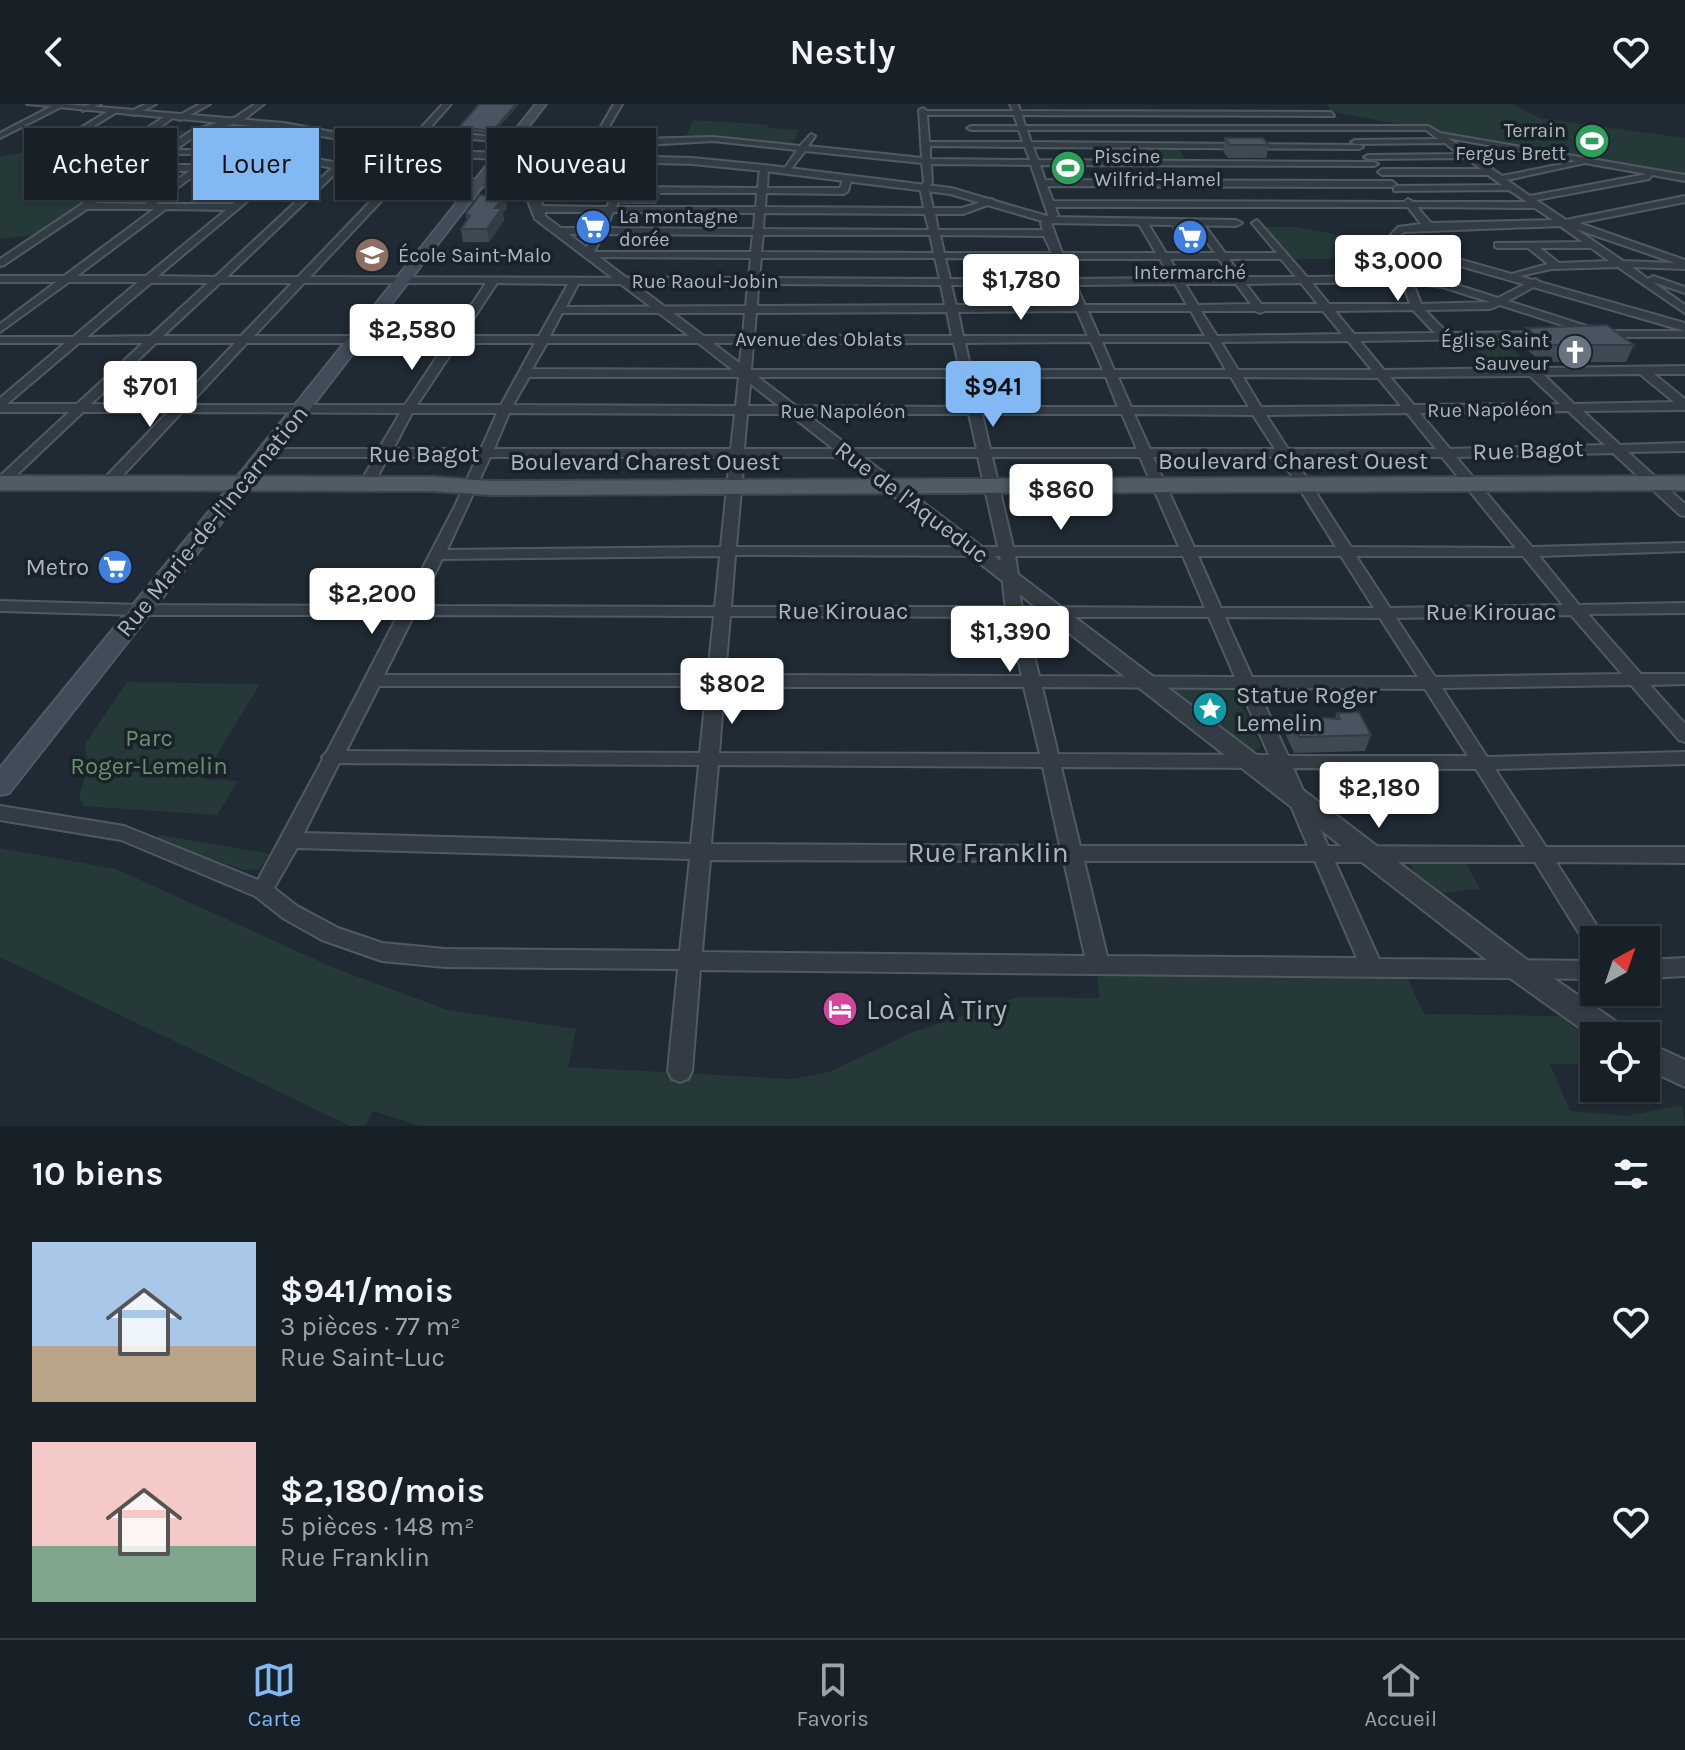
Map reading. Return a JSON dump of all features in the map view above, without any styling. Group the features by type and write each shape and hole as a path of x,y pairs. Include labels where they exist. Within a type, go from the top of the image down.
{"main road":[{"name":"Rue Marie-de-l'Incarnation","path":"523,128 541,104"},
{"name":"Rue Marie-de-l'Incarnation","path":"0,786 487,174"},
{"name":"Boulevard Charest Ouest","path":"0,483 425,494 469,488"},
{"name":"Boulevard Charest Ouest","path":"0,497 366,485 469,488 1306,488 1685,483"}],"street":[{"path":"32,104 230,121 270,128"},
{"path":"86,109 97,104"},
{"path":"131,113 152,104"},
{"path":"154,128 206,104"},
{"path":"177,144 188,136 230,121 260,104"},
{"path":"447,104 422,132 487,138"},
{"path":"604,128 618,104"},
{"path":"1156,104 1236,223"},
{"path":"1321,104 1428,226"},
{"path":"0,136 57,107"},
{"path":"1016,108 1053,215 1048,226 1059,256 1280,760 1302,802 1318,852 1372,968"},
{"path":"924,187 928,183 928,161 923,111 1016,108 1164,114 1331,114"},
{"path":"85,128 113,112"},
{"path":"971,128 1428,128 1685,310"},
{"path":"1437,134 1685,178"},
{"path":"188,136 193,136"},
{"path":"787,171 811,136"},
{"path":"319,137 404,151 487,157"},
{"path":"656,142 713,139 928,161 1375,165 1489,172"},
{"path":"927,144 1183,146 1446,141"},
{"path":"1499,154 1526,150"},
{"path":"1375,165 1485,157"},
{"path":"656,161 764,168 924,187 992,202 1048,226"},
{"path":"1500,179 1591,161"},
{"path":"680,1071 764,168"},
{"path":"0,483 335,170"},
{"path":"146,207 193,172"},
{"path":"1048,204 1412,206 1532,202 1659,174"},
{"path":"656,188 844,191 847,179"},
{"path":"471,182 487,184"},
{"path":"1041,183 1511,187"},
{"path":"924,187 989,487 1013,580 1010,589 1098,964"},
{"path":"1445,337 1417,308 1410,279 1393,238 1401,229 1566,223 1685,199"},
{"path":"0,263 94,200"},
{"path":"0,406 244,200"},
{"path":"107,484 377,200"},
{"name":"Rue de l'Aqueduc","path":"534,200 539,217 557,231 702,339 791,411 1520,970 1594,1022"},
{"path":"612,200 588,255 1282,256"},
{"path":"539,209 929,211 969,210 992,202"},
{"path":"85,206 236,207"},
{"path":"0,329 163,207"},
{"path":"557,231 934,232 1048,226 1236,223"},
{"path":"1257,223 1576,611 1685,736"},
{"path":"1566,223 1685,264"},
{"path":"1144,224 1346,553 1485,763 1586,926"},
{"path":"1199,224 1260,310"},
{"path":"1395,243 1516,276 1681,332 1685,343"},
{"path":"1498,245 1592,245"},
{"path":"1530,245 1558,267"},
{"path":"1516,276 1531,268 1685,264"},
{"path":"1641,277 1685,290"},
{"name":"Rue Raoul-Jobin","path":"0,279 574,282 1410,279 1437,282 1603,334"},
{"path":"366,485 407,411 493,281"},
{"path":"262,890 291,840 437,555 504,411 574,282"},
{"path":"558,310 1260,310 1490,306 1535,282"},
{"name":"Avenue des Oblats","path":"0,340 1213,339 1681,332"},
{"path":"526,373 1380,374 1685,370"},
{"path":"1643,371 1685,406"},
{"path":"1534,373 1685,512"},
{"name":"Rue Napoléon","path":"0,406 178,411 1258,411 1685,406"},
{"name":"Rue Bagot","path":"266,453 1446,453 1685,447"},
{"path":"437,555 729,551 1529,552 1685,547"},
{"name":"Rue Kirouac","path":"0,606 140,610 1387,613 1685,608"},
{"path":"372,680 1431,683 1685,679"},
{"path":"331,757 1485,763 1685,758"},
{"path":"0,813 124,833 262,890 290,912 330,934 382,952 445,958 1580,970"},
{"name":"Rue Franklin","path":"291,840 701,852 1685,855"},
{"path":"1660,968 1685,967"},
{"path":"1660,1062 1685,1074"}],"green space":[{"path":"1326,104 1513,104 1539,118 1685,138 1685,177 1333,112"},
{"path":"693,120 800,130 792,144 686,137"},
{"path":"1103,147 1178,147 1187,162 1110,161"},
{"path":"24,152 24,200 84,200 32,235 0,239 0,157"},
{"path":"1265,227 1297,227 1384,244 1390,259 1292,259"},
{"path":"1468,341 1505,341 1532,367 1494,368"},
{"name":"Parc Roger-Lemelin","path":"127,682 260,684 202,779 238,781 217,815 83,806 79,797 88,766 85,744"},
{"path":"1234,688 1261,747 1254,751 1172,689"},
{"path":"160,835 269,855 259,869 243,870 155,839"},
{"path":"0,848 116,869 334,968 448,1010 576,1029 568,1067 791,1079 829,1072 911,1033 1019,997 1099,998 1097,971 1405,973 1424,1014 1559,1016 1580,1032 1580,1064 1550,1064 1570,1111 1626,1116 1682,1105 1685,1126 421,1126 373,1111 365,1126 350,1126 0,957"},
{"path":"1410,863 1466,863 1480,889 1442,893 1414,871"}],"building":[{"path":"479,104 516,104 496,128 487,130 459,127"},
{"path":"1225,138 1263,138 1269,145 1230,145"},
{"path":"480,195 487,195 487,200 501,200 495,208 502,208 487,229 461,229 470,216 466,213"},
{"name":"Intermarché","path":"1173,224 1194,225 1206,242 1184,242"},
{"path":"1607,325 1634,345 1548,345 1527,328"},
{"path":"1359,712 1371,735 1299,737 1289,715 1340,719 1337,713"}],"place":[{"name":"Terrain Fergus Brett","path":"1592,141"},
{"name":"Piscine Wilfrid-Hamel","path":"1068,168"},
{"name":"La montagne dorée","path":"593,227"},
{"name":"Intermarché","path":"1190,237"},
{"name":"École Saint-Malo","path":"372,255"},
{"name":"Église Saint Sauveur","path":"1575,352"},
{"name":"Metro","path":"115,567"},
{"name":"Statue Roger Lemelin","path":"1210,709"},
{"name":"Local À Tiry","path":"840,1009"}]}
